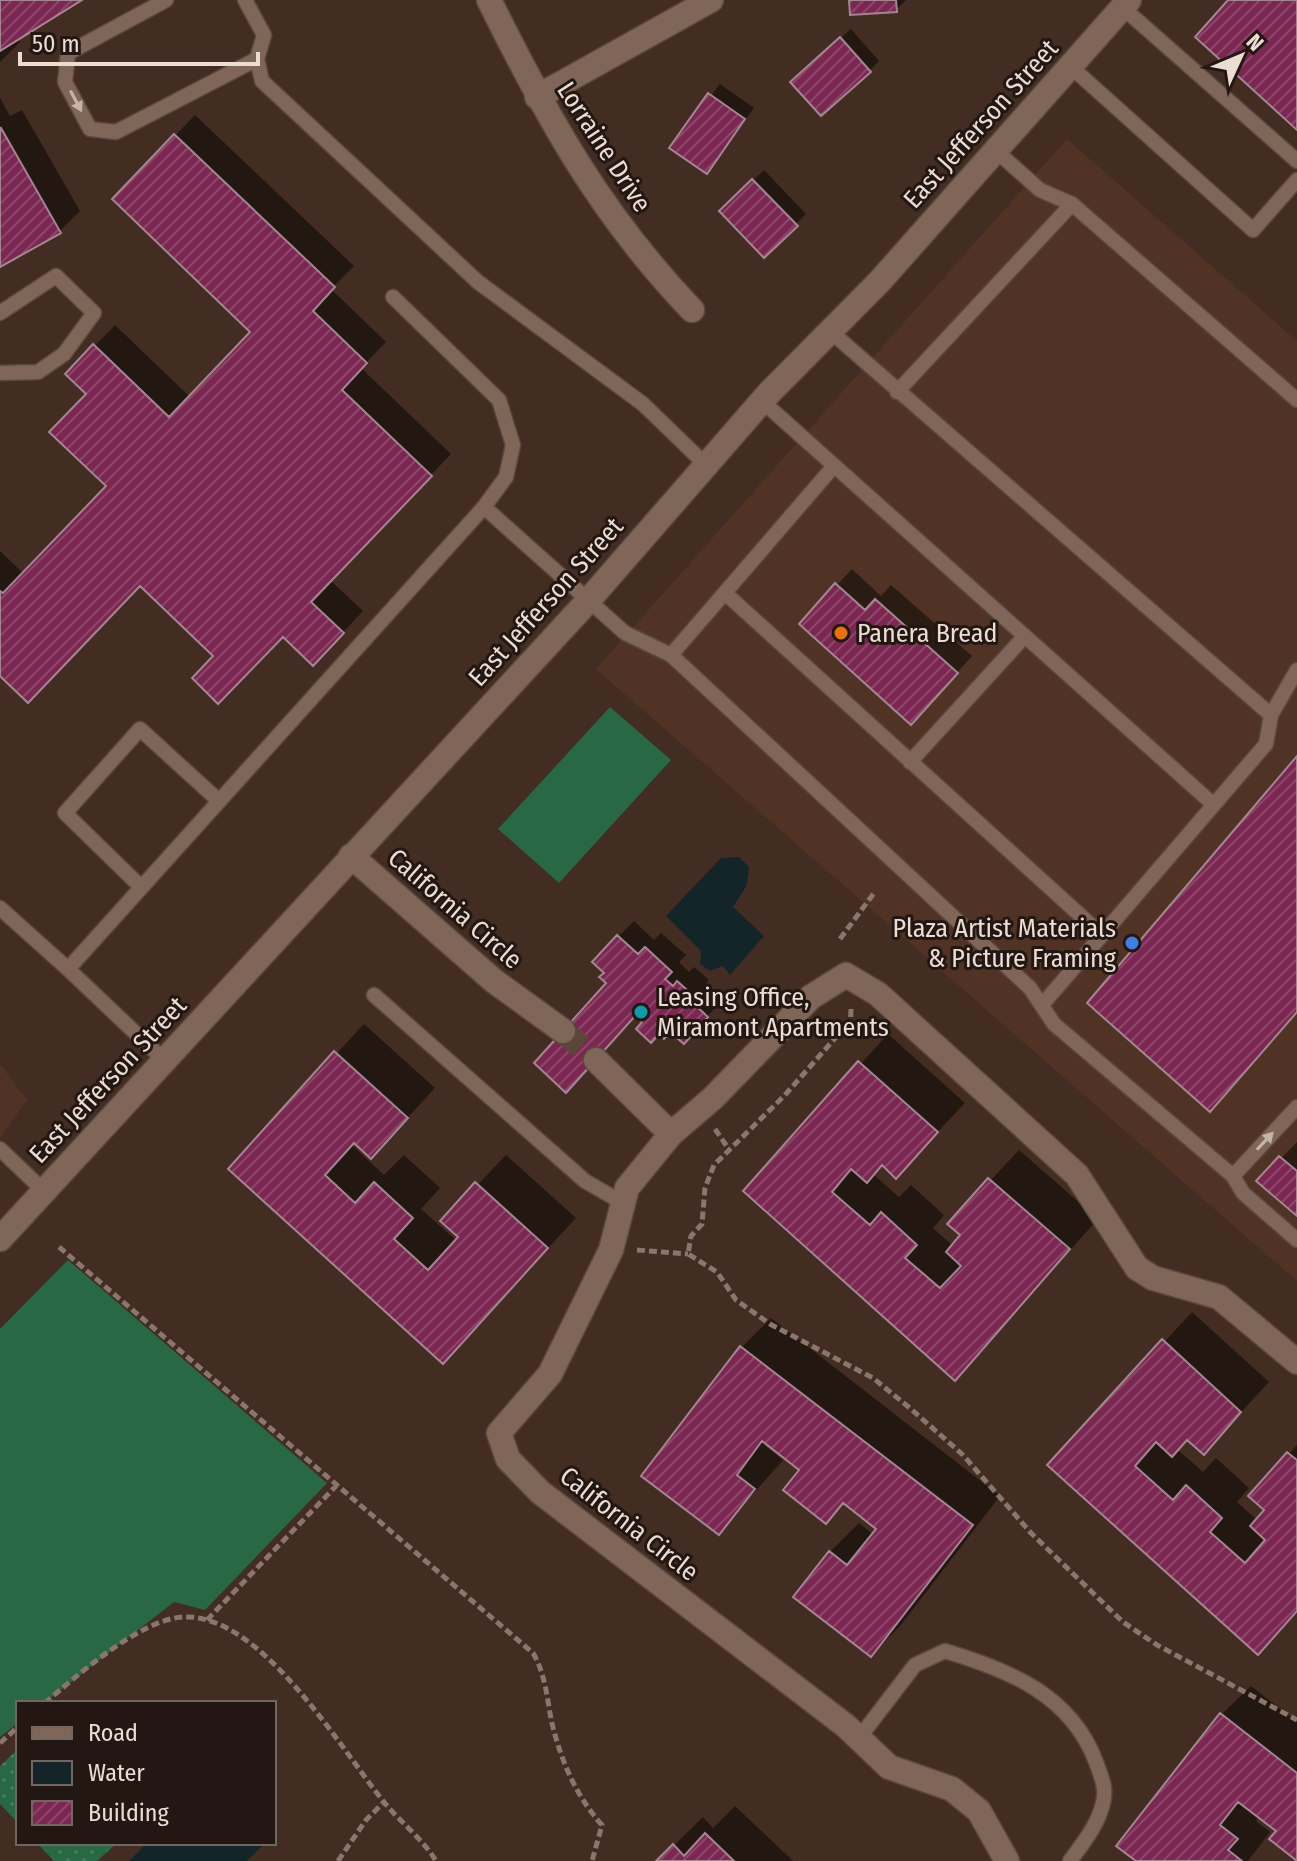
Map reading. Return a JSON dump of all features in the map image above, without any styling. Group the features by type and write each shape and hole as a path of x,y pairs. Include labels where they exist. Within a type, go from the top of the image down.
{"street":[{"name":"Lorraine Drive","path":"489,0 572,159 653,269 692,310"},
{"path":"537,97 711,0"},
{"name":"East Jefferson Street","path":"0,1239 587,602 762,401 880,281 1126,4"},
{"name":"California Circle","path":"351,856 494,981 563,1031"},
{"name":"California Circle","path":"1007,1861 979,1811 952,1789 889,1767 859,1738 540,1492 508,1459 499,1433 550,1374 611,1250 627,1188 671,1134 713,1098 811,997 846,975 878,994 1077,1175 1137,1268 1153,1278 1219,1297 1297,1362"},
{"path":"596,1060 671,1134"}],"lane":[{"path":"166,0 68,53 65,82 90,129 116,132 257,59"},
{"path":"245,0 264,35 257,59 262,81 478,282 643,404 706,465"},
{"path":"1126,4 1297,161"},
{"path":"1070,66 1253,230 1297,180"},
{"path":"995,150 1040,190 1072,204 1297,400"},
{"path":"897,392 1072,204"},
{"path":"0,313 56,276 94,313 64,354 38,372 0,373"},
{"path":"68,969 484,507 506,477 513,445 499,400 393,297"},
{"path":"830,331 1271,715"},
{"path":"762,401 1214,805"},
{"path":"671,655 834,466"},
{"path":"484,507 631,638 671,655 1030,988 1054,1024 1233,1176 1243,1193 1297,1240"},
{"path":"725,593 1102,935"},
{"path":"910,762 1024,637"},
{"path":"1042,1005 1266,744 1271,715 1297,670"},
{"path":"141,887 65,813 140,729 219,801"},
{"path":"0,908 165,1061"},
{"path":"374,995 585,1181 623,1203"},
{"path":"1233,1176 1297,1107"},
{"path":"0,1149 44,1191"},
{"path":"859,1738 915,1665 945,1651 991,1665 1031,1684 1054,1700 1071,1719 1091,1747 1105,1786 1096,1824 1070,1861"}],"path":[{"path":"840,939 874,893"},
{"path":"688,1254 691,1236 702,1224 705,1188 714,1165 785,1095 837,1036 850,1033 851,1002"},
{"path":"711,1125 728,1148"},
{"path":"59,1247 533,1653 540,1665 553,1724 574,1787 602,1825 592,1861"},
{"path":"611,1250 688,1254 717,1272 736,1300 770,1324 873,1378 963,1455 1031,1533 1123,1622 1157,1645 1297,1720"},
{"path":"207,1620 336,1486"},
{"path":"47,1701 79,1674 142,1632 179,1617 207,1620 234,1632 279,1669 384,1802 436,1861"},
{"path":"0,1743 16,1729"},
{"path":"338,1861 366,1820 384,1802"}],"shaded area":[{"path":"1067,139 1297,341 1297,1281 596,669"},
{"path":"0,1064 27,1100 0,1138"}],"green space":[{"path":"610,707 671,760 559,883 498,829"},
{"path":"68,1260 327,1483 205,1610 174,1602 47,1701 16,1701 16,1725 0,1737 0,1329"},
{"path":"16,1751 16,1821 0,1804 0,1766"},
{"path":"39,1845 115,1845 97,1861 54,1861"}],"water":[{"path":"739,857 749,867 747,885 733,907 764,936 730,975 723,966 710,971 700,964 701,951 666,916 721,858"},
{"path":"145,1845 263,1845 247,1861 129,1861"}],"building":[{"path":"0,0 82,0 0,51"},
{"path":"849,0 896,0 897,12 850,15"},
{"path":"1228,0 1297,0 1297,130 1195,37"},
{"path":"840,37 871,72 821,116 790,82"},
{"path":"708,93 745,119 707,174 669,148"},
{"path":"0,129 61,233 0,267"},
{"path":"174,134 335,287 313,311 367,363 342,390 432,476 311,602 344,633 313,666 283,637 218,704 192,678 213,656 140,586 28,703 0,676 0,591 3,593 106,486 49,432 86,394 65,374 93,344 169,417 250,332 112,199"},
{"path":"752,179 798,226 764,258 719,211"},
{"path":"835,583 865,610 875,599 958,673 911,725 799,624"},
{"path":"1297,756 1297,1012 1210,1112 1087,1003"},
{"name":"Leasing Office, Miramont Apartments","path":"617,935 638,954 645,947 672,972 665,979 673,986 677,981 695,997 691,1001 708,1017 684,1044 670,1032 664,1039 659,1034 651,1043 636,1029 642,1022 635,1016 566,1093 534,1063 606,983 599,977 604,973 592,962"},
{"path":"334,1051 408,1118 371,1159 354,1143 325,1175 355,1203 374,1182 413,1218 394,1239 428,1270 458,1237 440,1221 475,1182 548,1248 443,1364 228,1169"},
{"path":"858,1061 938,1132 896,1179 882,1165 867,1183 851,1169 832,1192 870,1225 881,1212 917,1245 905,1258 940,1288 961,1266 946,1252 960,1235 947,1224 988,1178 1070,1249 955,1381 743,1191"},
{"path":"1279,1156 1297,1171 1297,1216 1256,1181"},
{"path":"1162,1339 1241,1412 1204,1455 1187,1440 1172,1457 1156,1442 1135,1466 1173,1500 1186,1485 1222,1518 1210,1532 1245,1563 1265,1540 1250,1526 1264,1510 1248,1496 1287,1452 1297,1460 1297,1611 1258,1655 1047,1465"},
{"path":"740,1346 973,1525 871,1657 793,1597 829,1551 847,1565 876,1529 843,1503 826,1524 783,1490 799,1470 762,1441 737,1475 755,1489 719,1535 641,1476"},
{"path":"1220,1713 1297,1773 1297,1861 1269,1839 1276,1831 1238,1802 1220,1825 1238,1839 1228,1850 1242,1861 1136,1861 1116,1846"},
{"path":"705,1833 734,1861 656,1861 673,1844 684,1856"}],"tunnel":[{"path":"563,1031 596,1060"}],"place":[{"name":"Panera Bread","path":"841,633"},
{"name":"Plaza Artist Materials & Picture Framing","path":"1132,943"},
{"name":"Leasing Office, Miramont Apartments","path":"641,1012"}]}
